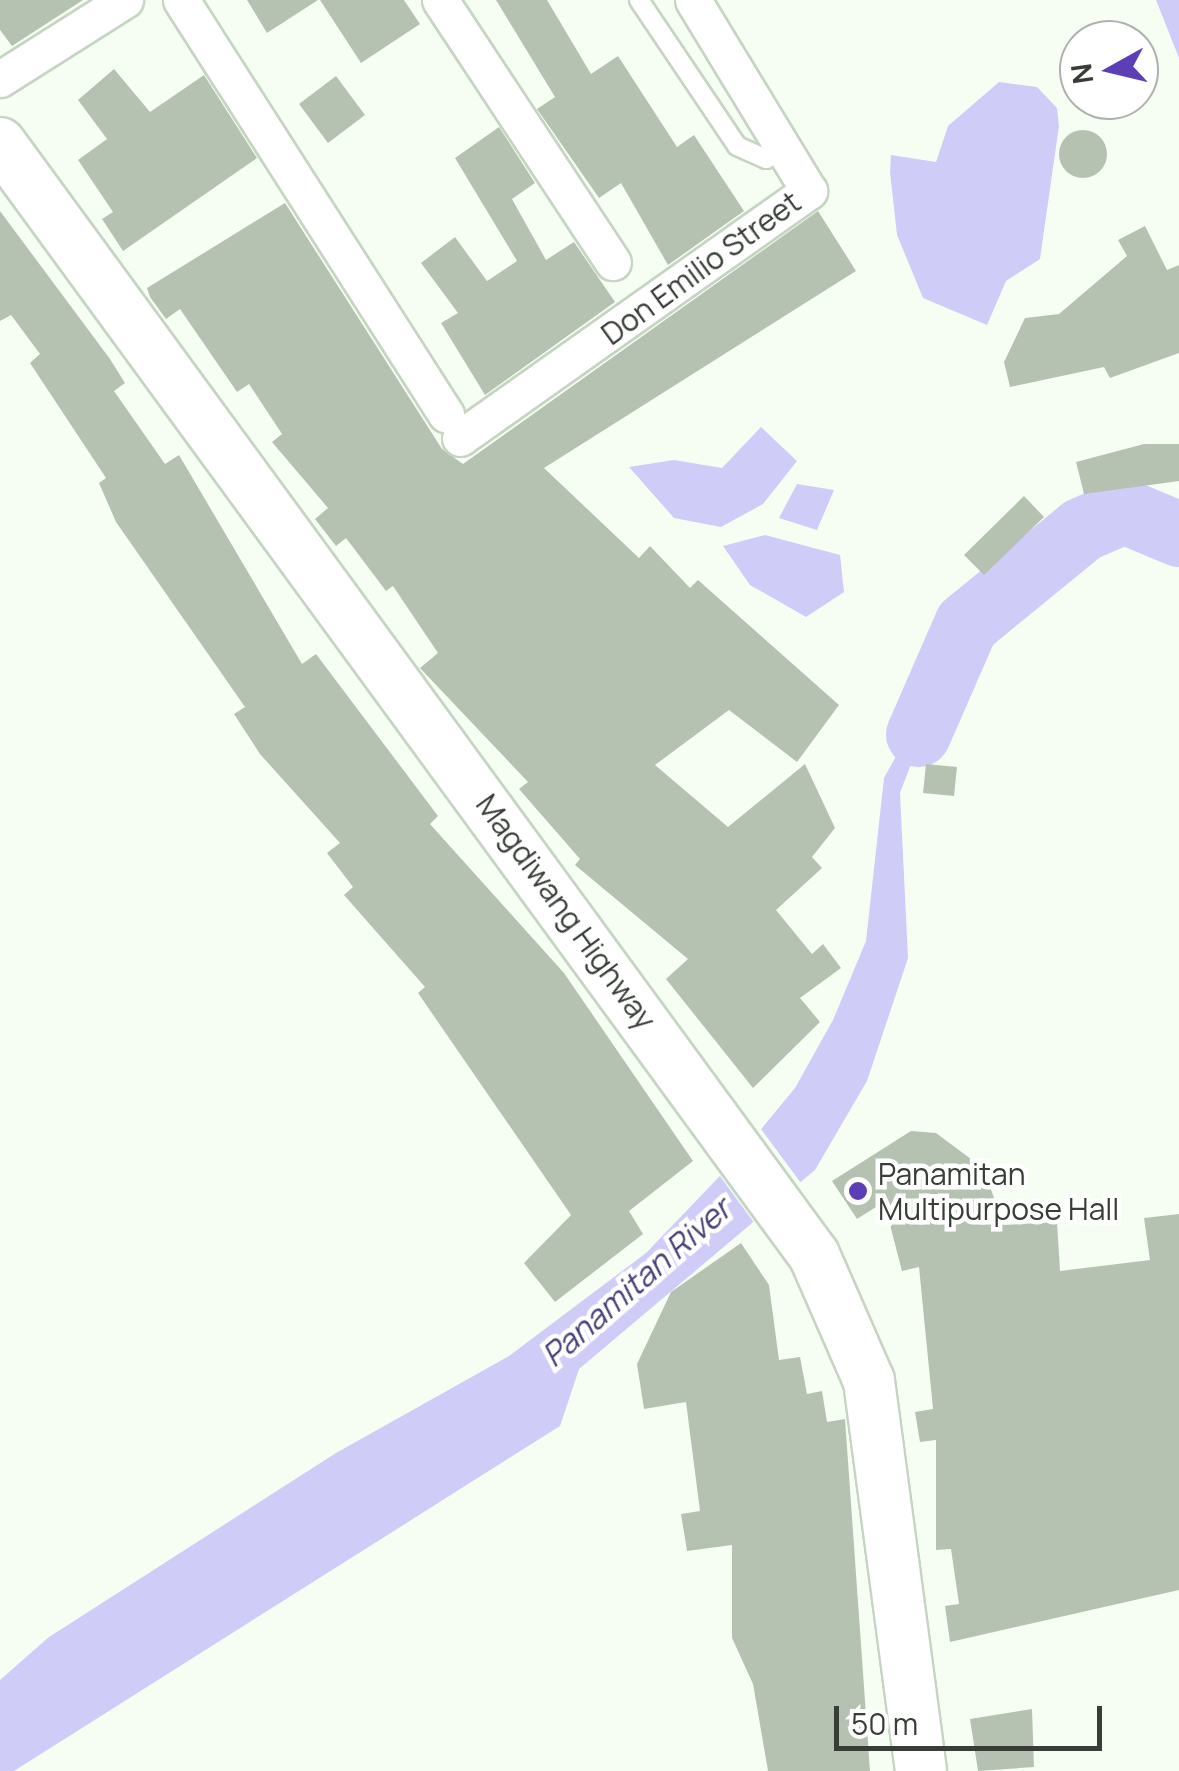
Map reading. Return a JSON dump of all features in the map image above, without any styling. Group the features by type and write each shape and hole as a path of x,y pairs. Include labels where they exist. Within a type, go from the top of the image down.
{"main road":[{"name":"Magdiwang Highway","path":"0,142 785,1214 864,1359 921,1771"}],"street":[{"path":"0,80 126,0"},
{"name":"Don Emilio Street","path":"181,0 453,427 809,190 693,0"},
{"path":"440,0 612,262"}],"lane":[{"path":"639,0 738,146 766,159 784,148"}],"water":[{"path":"1156,0 1179,0 1179,58"},
{"path":"999,82 1037,87 1057,108 1059,126 1040,259 1006,281 987,325 923,298 897,235 890,172 891,155 936,162 948,126"},
{"path":"761,427 797,461 763,504 721,527 674,518 629,467 674,460 722,468"},
{"path":"797,484 834,490 817,530 779,518"},
{"path":"765,535 840,555 844,592 806,617 750,585 723,546"},
{"path":"954,651 900,793 908,958 867,1081 815,1170 579,1369 560,1426 14,1771 0,1771 0,1680 49,1637 336,1453 509,1356 646,1253 739,1156 795,1088 833,1020 866,941 884,778"}],"pier":[{"path":"758,1125 804,1187 758,1228 717,1172"}],"building":[{"path":"0,0 83,0 12,46 0,30"},
{"path":"247,0 318,0 267,33"},
{"path":"320,0 404,0 420,24 361,63"},
{"path":"496,0 547,0 591,74 618,56 677,147 694,135 744,211 668,265 621,183 599,198 537,109 555,97"},
{"path":"114,69 150,112 204,75 257,158 123,251 102,219 113,212 78,160 107,139 78,100"},
{"path":"336,76 365,115 328,143 299,104"},
{"path":"499,127 535,183 512,199 546,260 574,242 615,302 485,395 441,323 458,313 421,263 455,237 487,281 517,261 455,158"},
{"path":"1083,130 1100,137 1107,154 1100,171 1083,178 1066,171 1059,154 1066,137"},
{"path":"285,203 442,449 463,464 818,211 856,271 544,468 639,558 650,546 690,588 698,580 839,705 797,762 729,710 655,765 728,827 805,764 835,828 812,857 822,868 776,910 812,954 823,944 841,968 800,998 820,1022 753,1088 666,979 688,959 575,865 580,859 519,789 528,782 420,668 438,653 393,586 386,591 346,538 336,546 315,519 328,508 272,442 282,434 249,384 237,392 180,309 166,319 150,297 147,288"},
{"path":"0,211 110,359 125,383 114,391 165,464 179,455 302,664 316,654 438,816 430,824 564,973 693,1161 629,1211 643,1234 555,1302 524,1263 571,1215 418,993 425,987 344,895 353,887 327,853 340,843 260,754 234,714 245,707 116,522 99,483 106,478 30,363 40,354 11,315 0,321"},
{"path":"1145,226 1167,270 1179,265 1179,353 1110,378 1104,367 1010,387 1004,362 1025,318 1059,314 1127,256 1118,240"},
{"path":"1144,444 1179,444 1179,481 1084,494 1076,462"},
{"path":"1024,496 1044,517 984,575 964,555"},
{"path":"926,764 957,767 954,796 923,793"},
{"path":"911,1131 936,1133 983,1168 1004,1225 1057,1222 1060,1271 1150,1260 1144,1218 1179,1214 1179,1590 950,1642 945,1606 959,1604 951,1549 936,1550 936,1440 920,1442 915,1412 933,1409 919,1267 902,1271 884,1202 857,1219 832,1181"},
{"path":"741,1243 769,1285 779,1360 800,1357 807,1394 822,1391 827,1422 845,1419 870,1771 768,1771 753,1684 732,1638 732,1545 687,1551 681,1514 700,1511 686,1402 644,1409 637,1364 671,1292"},
{"path":"1032,1709 1034,1767 978,1771 970,1719"}],"waterway":[{"name":"Panamitan River","path":"918,734 966,624 1082,529 1124,511 1179,534"}],"place":[{"name":"Panamitan Multipurpose Hall","path":"858,1191"}]}
